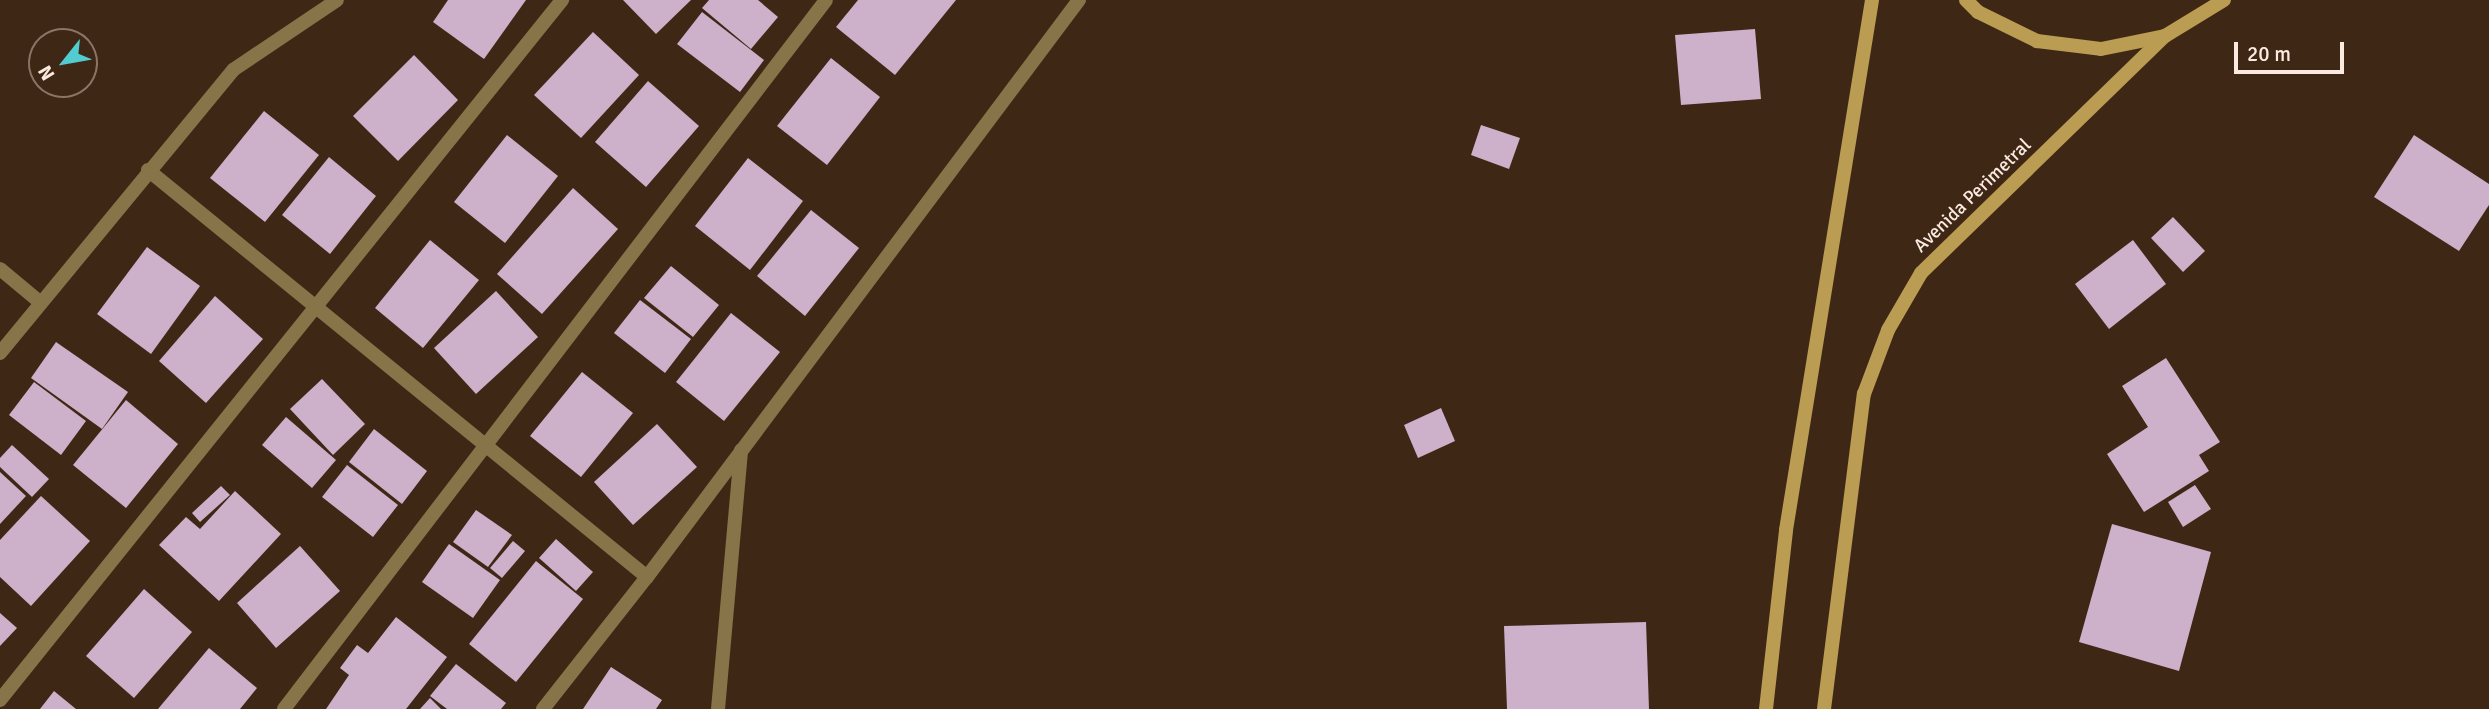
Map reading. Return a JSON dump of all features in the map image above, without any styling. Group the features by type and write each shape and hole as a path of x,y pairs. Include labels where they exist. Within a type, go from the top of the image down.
{"main road":[{"path":"1766,709 1786,530 1872,0"},
{"path":"1966,0 1978,12 2037,41 2101,49 2165,36 2224,0"},
{"name":"Avenida Perimetral","path":"1824,709 1864,394 1888,330 1921,273 2165,36"}],"street":[{"path":"0,353 233,70 337,0"},
{"path":"0,700 314,305 562,0"},
{"path":"284,709 826,0"},
{"path":"543,709 647,577 1079,0"},
{"path":"148,170 314,305 483,448 647,577"},
{"path":"0,269 41,303"},
{"path":"718,709 741,449"}],"building":[{"path":"448,0 526,0 484,59 433,22"},
{"path":"623,0 691,0 656,34"},
{"path":"709,0 758,0 778,17 751,49 702,8"},
{"path":"858,0 956,0 895,75 836,27"},
{"path":"702,12 764,60 740,92 677,44"},
{"path":"1755,29 1761,99 1681,105 1675,35"},
{"path":"593,32 639,75 581,138 534,95"},
{"path":"414,55 458,100 398,161 353,116"},
{"path":"831,58 880,97 827,165 777,126"},
{"path":"648,81 699,126 646,187 595,142"},
{"path":"264,111 319,155 265,222 210,178"},
{"path":"1481,125 1520,138 1509,169 1471,155"},
{"path":"507,135 558,176 505,243 454,202"},
{"path":"2414,135 2489,184 2489,205 2459,251 2374,197"},
{"path":"329,157 376,196 330,254 282,215"},
{"path":"748,158 803,201 750,270 695,226"},
{"path":"573,188 618,229 542,314 497,274"},
{"path":"811,210 859,248 805,316 757,276"},
{"path":"2173,217 2205,251 2183,272 2151,238"},
{"path":"430,240 479,280 423,348 375,308"},
{"path":"2133,240 2166,284 2109,329 2075,284"},
{"path":"147,247 200,286 151,354 97,314"},
{"path":"671,266 719,305 693,337 644,298"},
{"path":"496,291 538,337 476,394 434,348"},
{"path":"215,296 263,339 206,403 159,361"},
{"path":"640,300 691,339 665,373 614,333"},
{"path":"731,313 780,352 724,421 676,382"},
{"path":"56,342 128,392 102,429 31,378"},
{"path":"2166,358 2220,442 2199,455 2209,471 2144,512 2107,454 2148,427 2122,386"},
{"path":"582,372 633,413 581,477 530,436"},
{"path":"322,379 365,424 333,455 290,409"},
{"path":"34,382 86,421 61,455 9,415"},
{"path":"126,400 178,444 126,508 73,465"},
{"path":"1441,408 1455,441 1418,458 1404,425"},
{"path":"286,417 336,460 312,488 262,445"},
{"path":"657,424 697,467 633,525 594,482"},
{"path":"374,429 427,471 402,504 349,462"},
{"path":"12,445 49,479 32,497 0,467 0,458"},
{"path":"347,465 398,505 373,537 322,497"},
{"path":"0,472 26,496 0,524"},
{"path":"2195,485 2211,509 2183,527 2168,502"},
{"path":"221,486 230,495 200,522 192,513"},
{"path":"235,491 281,534 219,601 159,545 186,517 200,529"},
{"path":"41,496 90,541 31,606 0,577 0,540"},
{"path":"476,510 512,535 488,567 453,542"},
{"path":"2112,524 2211,552 2179,671 2079,642"},
{"path":"556,539 593,572 576,591 539,558"},
{"path":"513,541 525,551 502,578 490,568"},
{"path":"449,544 500,580 473,618 422,582"},
{"path":"300,546 340,591 276,648 237,603"},
{"path":"536,561 583,599 516,682 469,644"},
{"path":"144,589 192,632 134,698 86,656"},
{"path":"0,613 17,628 0,646"},
{"path":"396,617 447,657 406,709 326,709 349,675 340,668 357,645 368,653"},
{"path":"1646,622 1649,709 1507,709 1504,626"},
{"path":"209,648 257,688 240,709 158,709"},
{"path":"456,664 506,703 501,709 447,709 430,696"},
{"path":"611,667 662,700 656,709 583,709"},
{"path":"54,691 76,709 40,709"},
{"path":"430,698 441,709 420,709"}]}
